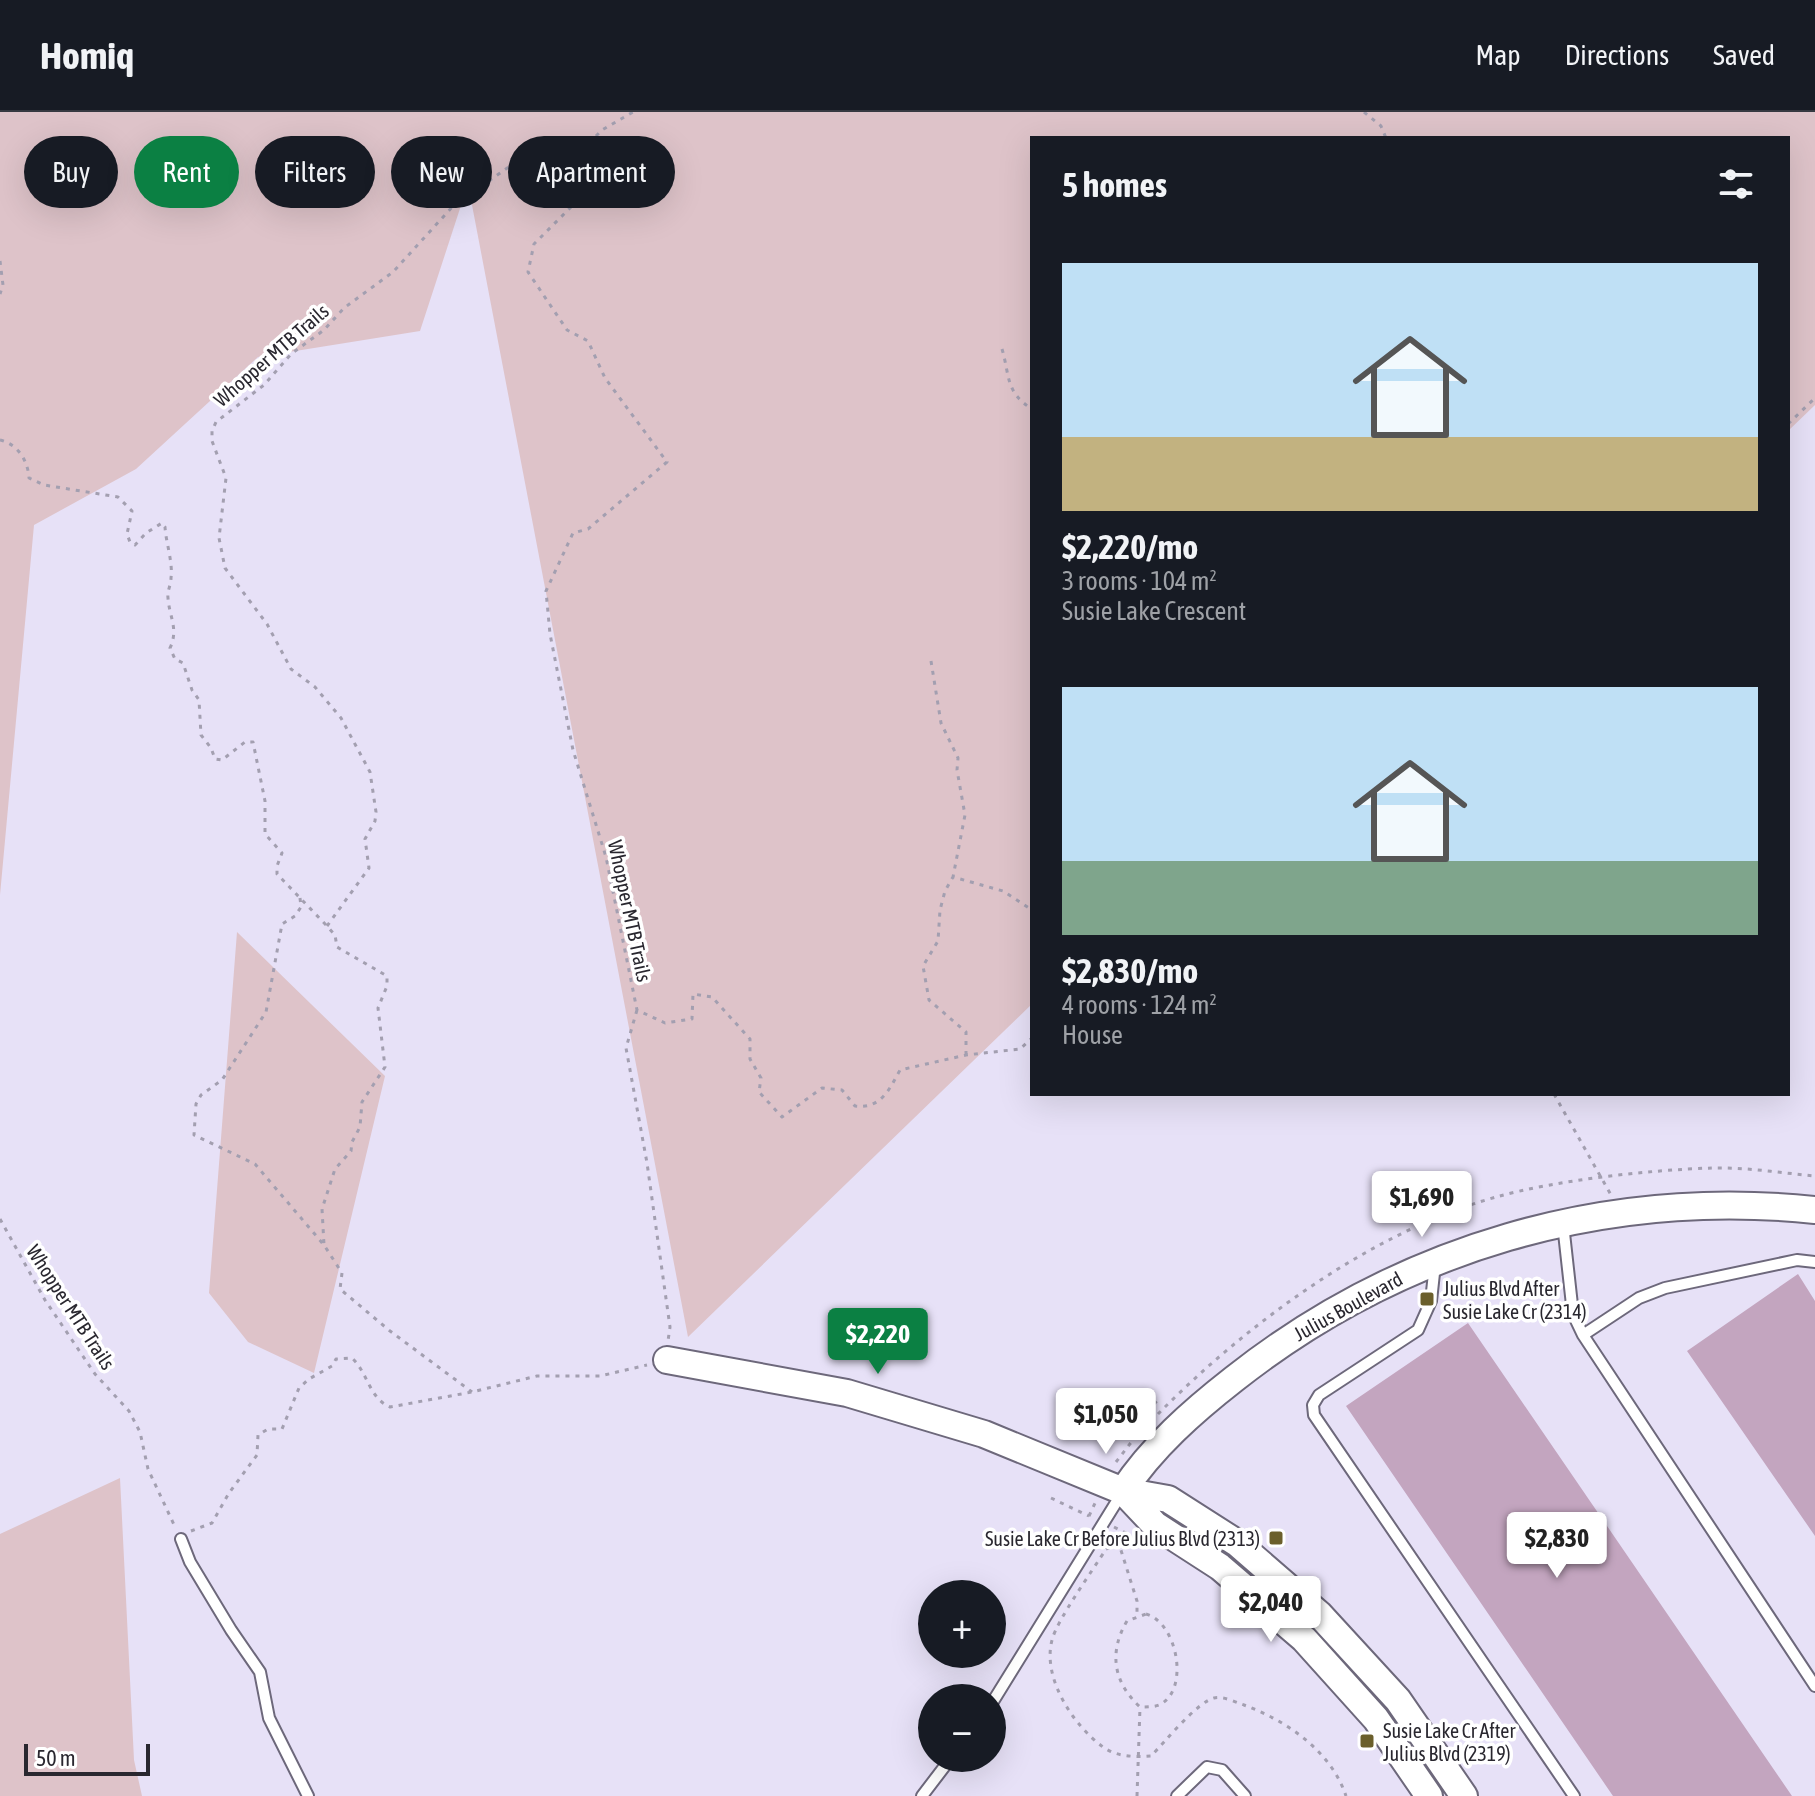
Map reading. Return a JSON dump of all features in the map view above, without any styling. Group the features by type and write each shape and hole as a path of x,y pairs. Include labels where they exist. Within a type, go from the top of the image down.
{"street":[{"name":"Julius Boulevard","path":"1123,1491 1167,1438 1256,1362 1339,1307 1436,1261 1512,1234 1620,1212 1720,1205 1815,1210"},
{"path":"667,1360 847,1393 984,1434 1123,1491 1168,1499 1237,1543 1319,1614 1398,1700 1464,1796"},
{"path":"1123,1491 1155,1525 1220,1567 1304,1639 1376,1719 1429,1796"}],"lane":[{"path":"1563,1222 1573,1314 1583,1335 1815,1686"},
{"path":"1583,1335 1639,1298 1665,1288 1797,1260 1815,1262"},
{"path":"1436,1261 1431,1301 1418,1330 1319,1395 1313,1405 1314,1415 1574,1796"},
{"path":"1004,1684 1123,1491"},
{"path":"181,1539 190,1562 260,1672 269,1718 308,1796"},
{"path":"1177,1796 1207,1767 1222,1770 1245,1796"},
{"path":"922,1796 940,1772"}],"path":[{"name":"Whopper MTB Trails","path":"596,136 633,112"},
{"path":"1364,112 1381,126 1385,136"},
{"name":"Whopper MTB Trails","path":"327,926 369,868 365,839 375,821 376,812 370,772 341,718 315,687 291,669 267,624 225,568 219,538 226,478 212,441 212,431 216,422 264,385 291,354 324,330 344,308 393,272 454,205 508,168"},
{"name":"Whopper MTB Trails","path":"570,208 534,244 528,272 567,330 588,341 605,378 667,462 588,529 573,533 546,591 550,634 573,750 606,857 637,1010 626,1048 647,1163 670,1327 667,1360"},
{"path":"0,261 3,285 0,294"},
{"path":"1002,349 1010,387 1021,403 1030,408"},
{"path":"1790,422 1815,398"},
{"path":"0,440 11,443 28,464 29,478 44,485 118,497 132,511 127,534 135,545 162,523 165,527 172,578 167,590 175,635 170,648 175,659 183,663 192,690 199,700 201,735 215,759 222,760 245,742 253,742 265,801 265,834 282,853 277,874 335,935 337,947 387,976 387,986 378,1008 385,1067 362,1102 360,1127 351,1151 335,1169 322,1209 324,1245"},
{"path":"931,661 941,723 958,758 957,770 965,815 953,877 940,910 938,941 923,966 929,1000 966,1032 966,1055"},
{"path":"953,877 1003,891 1030,909"},
{"path":"300,898 301,907 295,916 282,924 271,970 266,1012 222,1080 201,1095 196,1104 194,1135 255,1164 324,1245 342,1273 340,1289 472,1392"},
{"name":"Whopper MTB Trails","path":"637,1010 665,1023 692,1019 693,994 712,997 750,1039 750,1059 761,1078 759,1092 782,1117 822,1088 842,1090 855,1106 868,1107 884,1097 900,1070 966,1055 1020,1049 1030,1040"},
{"path":"1555,1096 1620,1212"},
{"name":"Whopper MTB Trails","path":"0,1219 45,1300 95,1374 129,1411 140,1432 148,1469 181,1539"},
{"path":"181,1539 197,1526 212,1523 257,1455 258,1435 268,1429 282,1429 299,1388 336,1359 352,1358 361,1367 375,1397 390,1407 537,1376 600,1376 667,1360"},
{"path":"1118,1439 1159,1399"},
{"path":"1051,1498 1137,1539"},
{"path":"1125,1532 1119,1544 1106,1549 1052,1638 1051,1670 1066,1704 1097,1740 1119,1754 1138,1757 1151,1756 1208,1701 1224,1698 1255,1709 1303,1736 1337,1774 1346,1796"},
{"path":"1119,1544 1137,1601 1137,1615"},
{"path":"1137,1796 1140,1707 1122,1688 1115,1659 1120,1632 1127,1621 1137,1615 1156,1617 1164,1624 1172,1637 1176,1655 1176,1676 1169,1697 1159,1705 1140,1707"}],"shaded area":[{"path":"0,112 1815,112 1815,405 1790,429 1790,136 1030,136 1030,1006 688,1337 473,208 492,208 492,136 391,136 391,208 460,208 420,331 258,357 136,469 34,525 0,895"},
{"path":"237,932 385,1076 314,1373 248,1342 209,1293"},
{"path":"120,1478 134,1760 142,1796 0,1796 0,1534"}],"building":[{"path":"1798,1274 1815,1301 1815,1536 1687,1351"},
{"path":"1468,1323 1792,1796 1613,1796 1346,1406"}],"place":[{"name":"Julius Blvd After Susie Lake Cr (2314)","path":"1427,1299"},
{"name":"Susie Lake Cr Before Julius Blvd (2313)","path":"1276,1538"},
{"name":"Susie Lake Cr After Julius Blvd (2319)","path":"1367,1741"}]}
